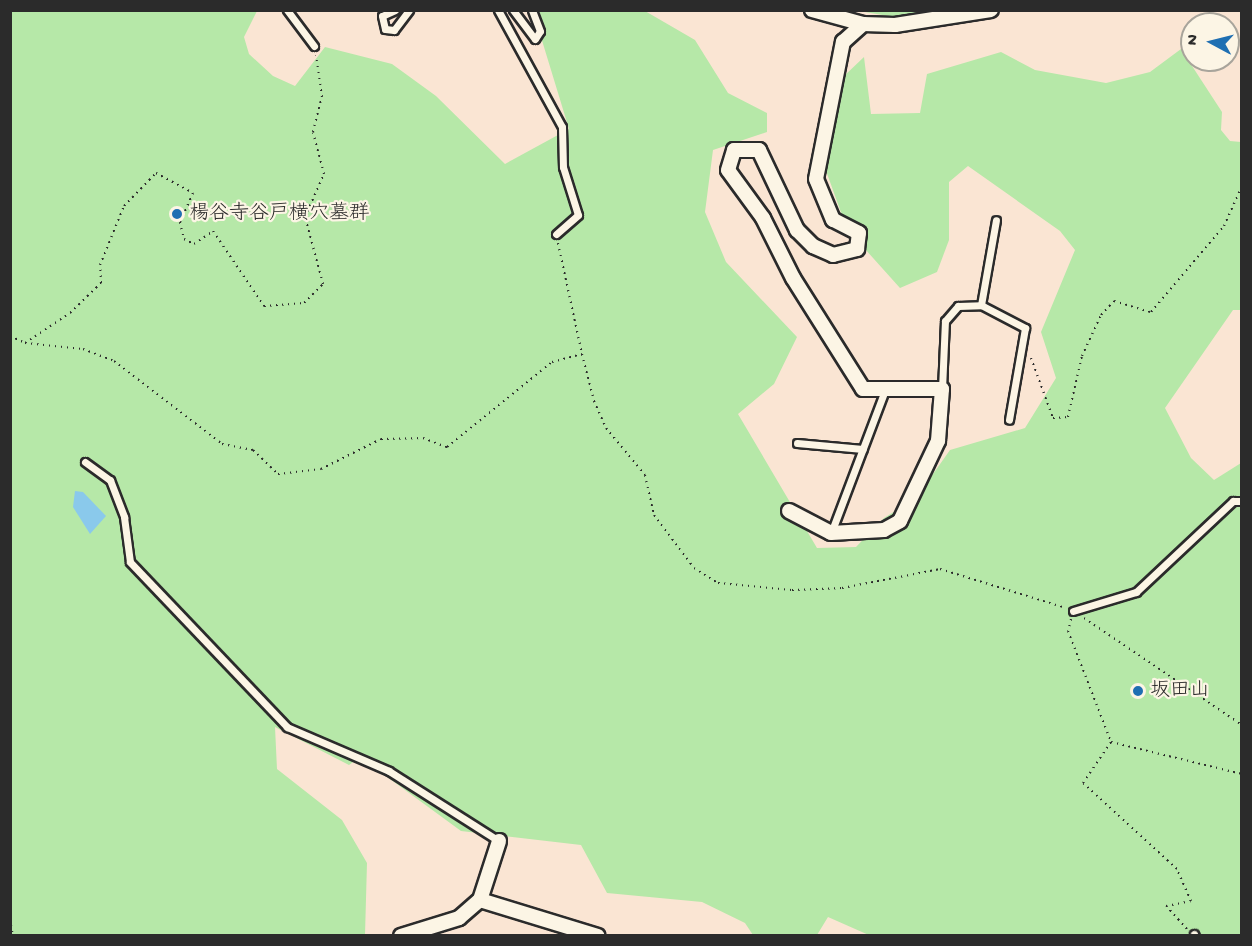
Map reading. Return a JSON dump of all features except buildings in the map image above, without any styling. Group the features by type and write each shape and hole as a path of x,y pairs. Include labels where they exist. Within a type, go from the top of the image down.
{"street":[{"path":"812,10 863,24 947,20 992,10"},
{"path":"789,511 831,533 884,530 900,521 938,441 942,389 863,389 793,279 763,218 728,170 727,160 734,150 759,150 797,230 832,255 853,253 862,240 859,233 833,220 816,179 843,42 863,24"},
{"path":"401,936 459,918 480,900 499,841"},
{"path":"480,900 598,936"}],"lane":[{"path":"287,10 314,46"},
{"path":"395,10 382,16 385,28 404,23 409,10"},
{"path":"498,10 562,127 563,167 578,215 556,234"},
{"path":"513,10 535,39 540,31 532,10"},
{"path":"981,305 996,220"},
{"path":"942,389 945,321 958,306 981,305 1025,328 1009,420"},
{"path":"831,533 885,390"},
{"path":"797,443 863,449"},
{"path":"85,462 110,480 124,517 130,562 287,728 389,771 499,841"},
{"path":"1073,611 1136,592 1233,501 1242,501"}],"path":[{"path":"25,343 70,313 101,283 100,265 124,206 156,173 193,193 180,222 184,239 194,244 213,231 264,306 304,303 323,284 305,217 324,174 313,132 322,97 314,46"},
{"path":"1029,352 1053,418 1068,417 1082,356 1101,315 1114,301 1150,312 1224,226 1242,186"},
{"path":"556,234 594,401 606,428 645,475 654,515 694,568 718,583 792,590 842,588 940,569 1073,611 1242,725"},
{"path":"10,336 25,343 83,349 114,361 222,444 253,450 278,474 321,469 381,439 423,438 447,447 552,362 582,354"},
{"path":"1073,611 1068,631 1111,742"},
{"path":"1111,742 1242,774"},
{"path":"1111,742 1083,783 1177,869 1191,901 1166,906 1195,935"},
{"path":"10,919 14,936"}],"green space":[{"path":"10,11 257,11 244,37 249,54 273,76 295,86 325,47 392,64 436,96 505,164 569,129 533,11 645,11 695,40 728,93 767,113 767,132 713,150 705,212 726,262 797,337 774,384 738,414 817,548 856,547 884,518 916,498 950,450 1025,428 1056,378 1041,332 1075,250 1060,231 968,166 949,182 949,240 937,272 900,288 847,229 825,168 843,77 864,57 871,114 920,113 927,74 1001,52 1035,70 1106,83 1150,72 1180,50 1180,72 1196,72 1222,112 1221,130 1230,141 1241,142 1241,310 1233,310 1165,408 1191,458 1214,480 1241,463 1241,935 871,936 828,917 817,935 753,935 745,923 702,902 607,893 581,845 461,831 360,757 349,765 275,727 277,769 342,820 367,863 365,935 11,935"},
{"path":"859,11 920,11 906,19"}],"water":[{"path":"75,491 83,492 106,516 90,534 73,507"}],"place":[{"name":"楊谷寺谷戸横穴墓群","path":"177,214"},
{"name":"坂田山","path":"1138,691"}]}
